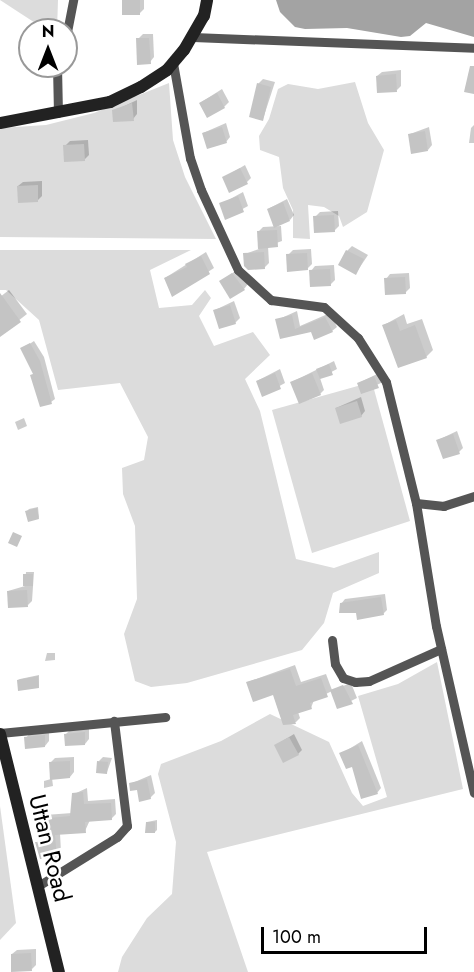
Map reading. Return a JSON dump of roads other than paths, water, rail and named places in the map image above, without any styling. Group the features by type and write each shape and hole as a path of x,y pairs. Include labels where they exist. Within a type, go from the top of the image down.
{"main road":[{"path":"0,123 110,102 141,87 173,63 193,37 207,0"},
{"name":"Uttan Road","path":"0,733 59,972"}],"street":[{"path":"70,18 73,0"},
{"path":"193,37 474,48"},
{"path":"173,63 190,158 201,190 238,270 271,300 324,307 358,338 386,382 416,502 441,650 474,793"},
{"path":"57,78 58,113"},
{"path":"416,502 444,506 474,496"},
{"path":"332,640 335,664 343,678 355,682 369,681 441,650"},
{"path":"0,733 165,717"},
{"path":"38,886 117,837 127,826 114,721"}]}
